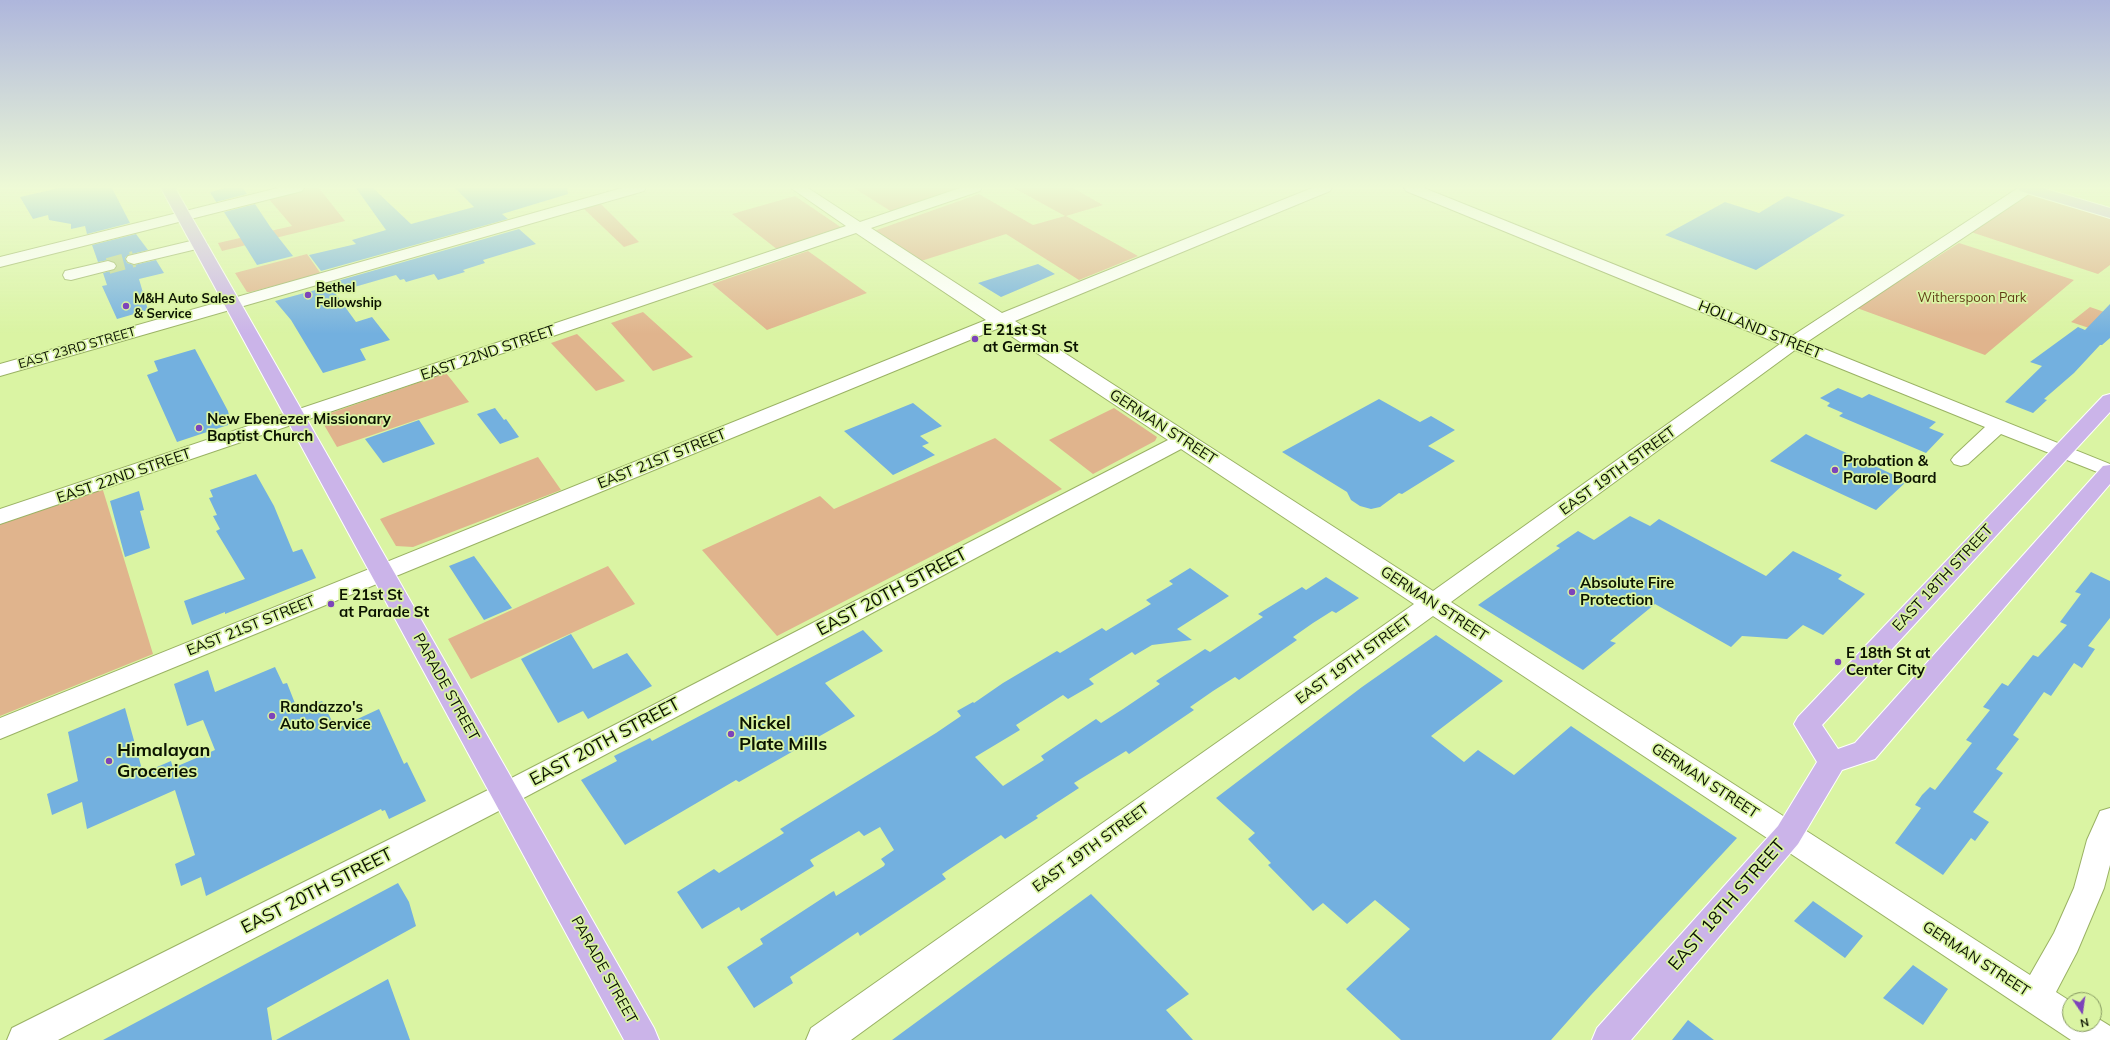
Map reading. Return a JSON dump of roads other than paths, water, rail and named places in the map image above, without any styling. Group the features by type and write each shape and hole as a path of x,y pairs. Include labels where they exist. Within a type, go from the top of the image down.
{"main road":[{"name":"PARADE STREET","path":"195,237 642,1040"},
{"name":"EAST 18TH STREET","path":"1609,1040 1788,836 1832,762 1807,724 2110,400"},
{"path":"1832,762 1865,751 2110,471"}],"street":[{"path":"0,262 102,237"},
{"name":"EAST 23RD STREET","path":"0,370 469,237"},
{"name":"EAST 22ND STREET","path":"0,517 830,237"},
{"name":"GERMAN STREET","path":"872,237 2062,1015"},
{"name":"EAST 21ST STREET","path":"0,729 1206,237"},
{"name":"HOLLAND STREET","path":"1531,237 2110,471"},
{"name":"EAST 19TH STREET","path":"823,1040 1727,393 1793,343 1953,237"},
{"path":"134,259 199,244"},
{"path":"71,276 108,266"},
{"path":"1961,460 1998,426"},
{"name":"EAST 20TH STREET","path":"24,1040 506,794 1183,440"},
{"path":"2036,998 2066,942 2089,888 2102,840 2110,820"},
{"path":"2088,1032 2101,1040"}],"tunnel":[{"path":"108,266 134,259"}],"place":[{"name":"Bethel Fellowship","path":"308,295"},
{"name":"M&H Auto Sales & Service","path":"126,306"},
{"name":"E 21st St at German St","path":"975,339"},
{"name":"New Ebenezer Missionary Baptist Church","path":"199,428"},
{"name":"Probation & Parole Board","path":"1835,470"},
{"name":"Absolute Fire Protection","path":"1572,592"},
{"name":"E 21st St at Parade St","path":"331,604"},
{"name":"E 18th St at Center City","path":"1838,662"},
{"name":"Randazzo's Auto Service","path":"272,716"},
{"name":"Nickel Plate Mills","path":"731,734"},
{"name":"Himalayan Groceries","path":"109,761"}],"park label":[{"name":"Witherspoon Park","path":"1972,298"}]}
